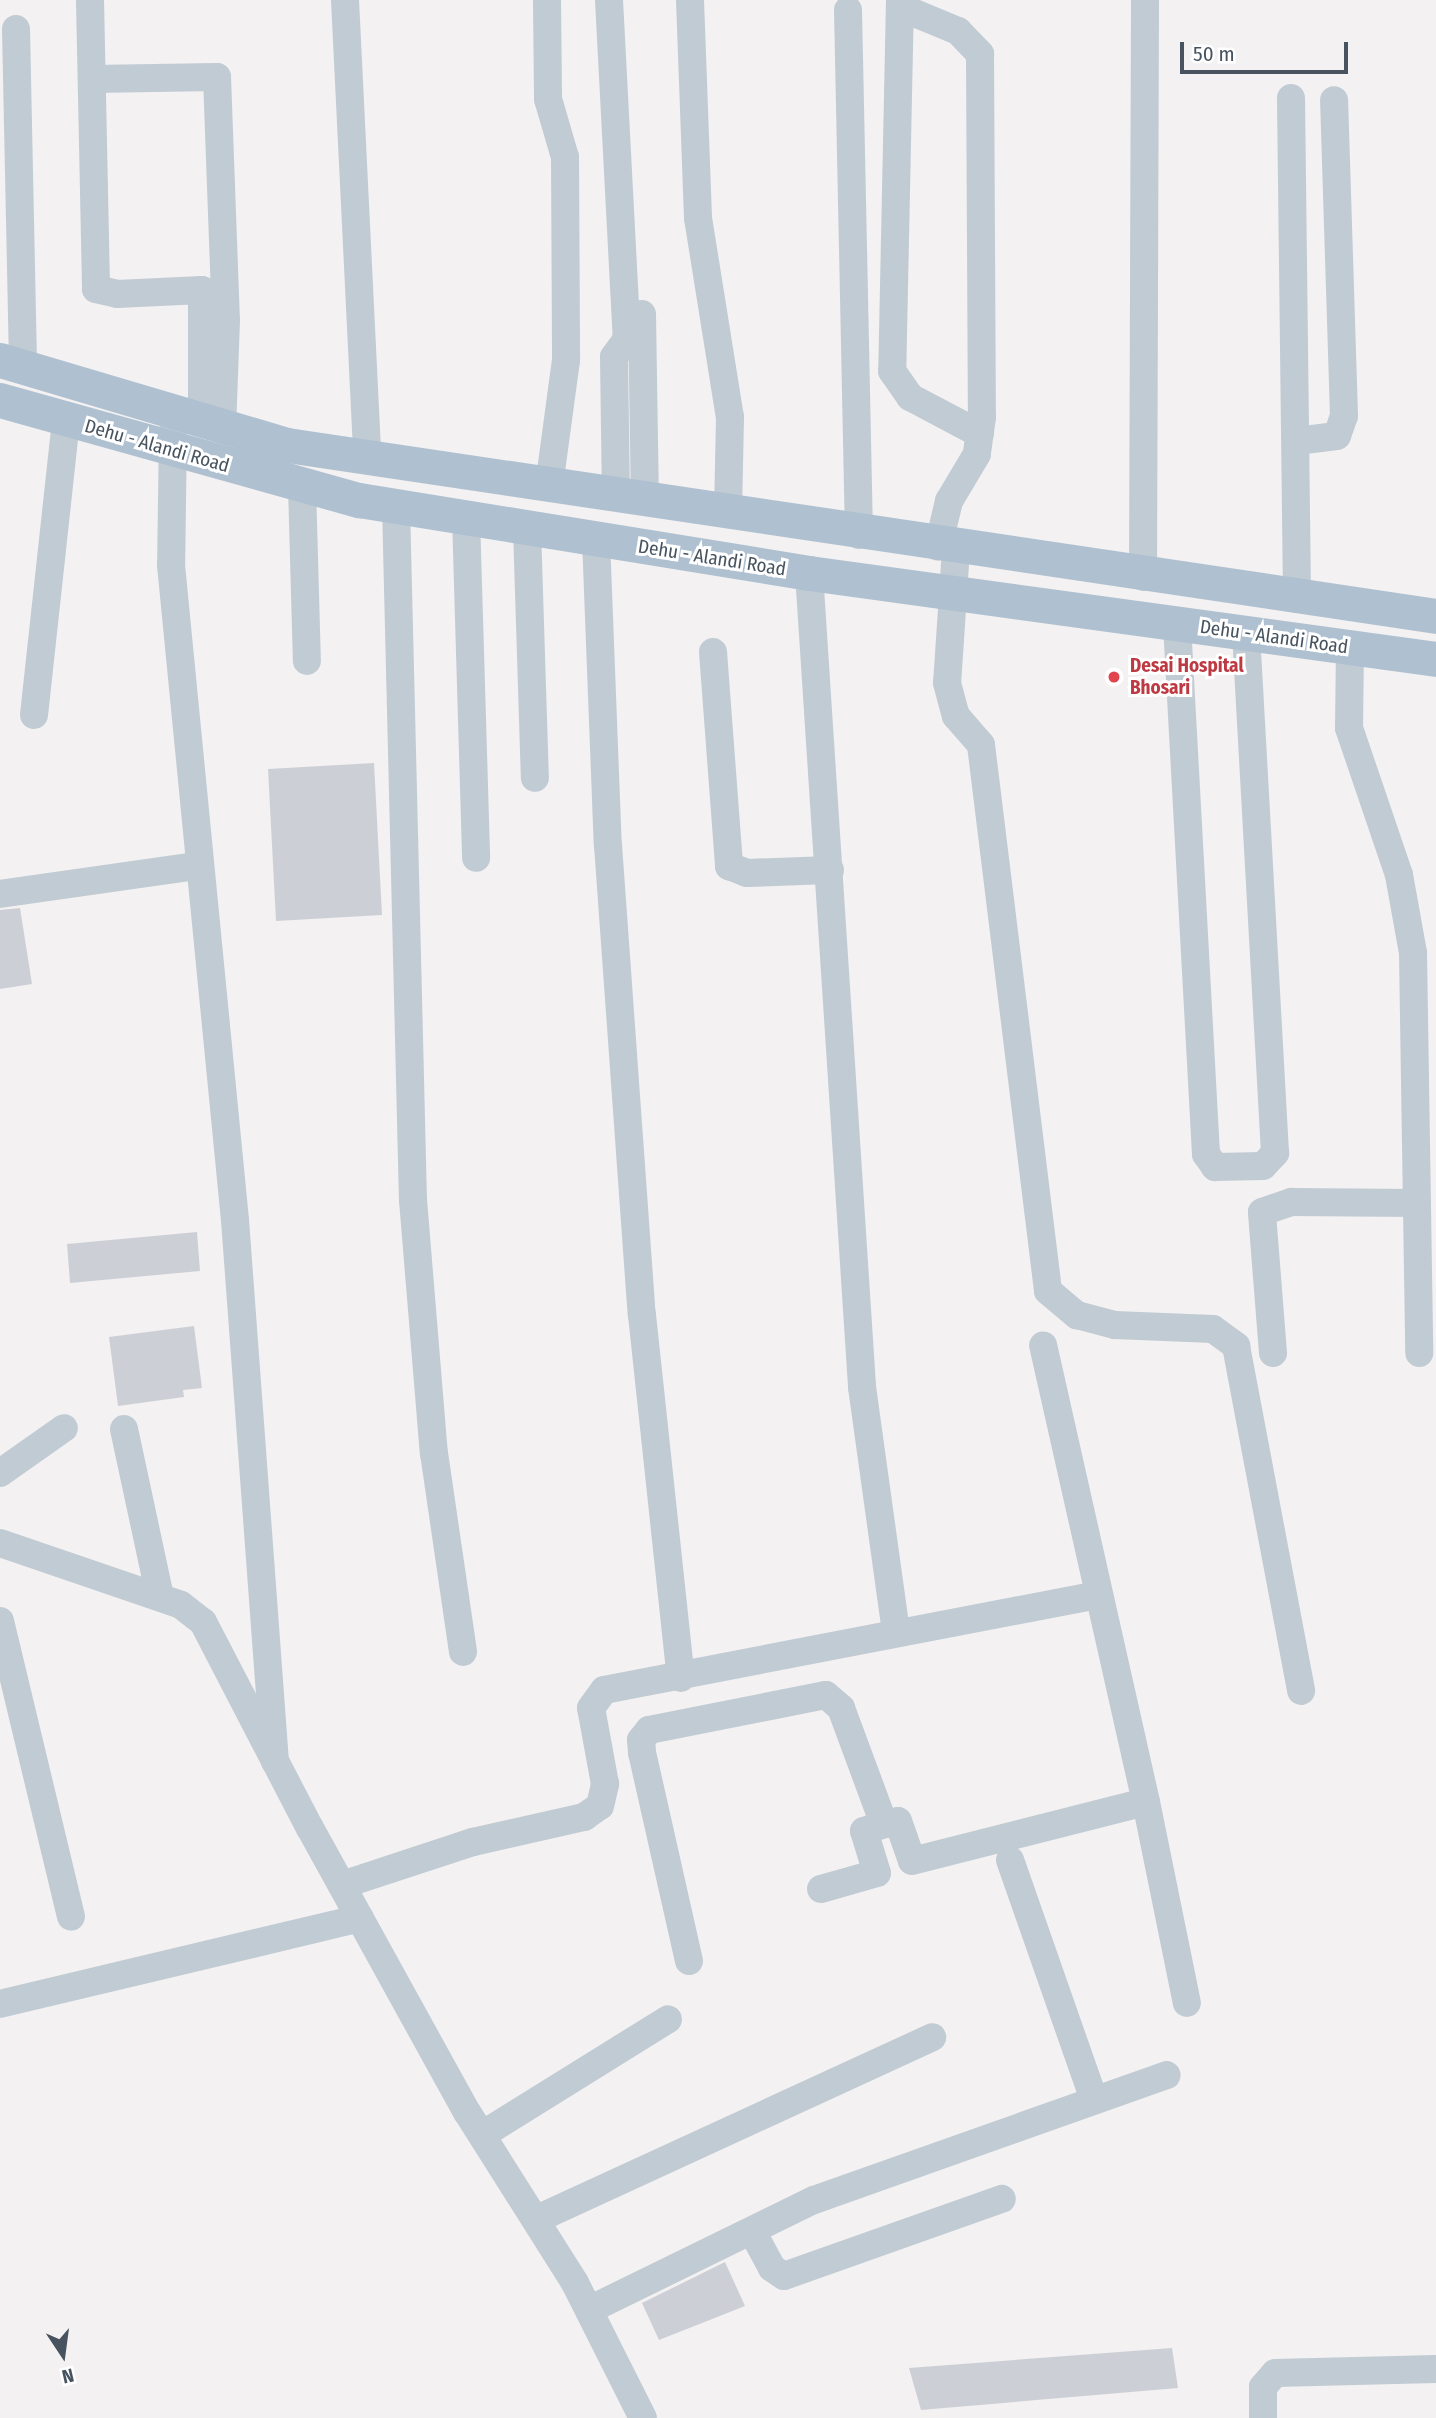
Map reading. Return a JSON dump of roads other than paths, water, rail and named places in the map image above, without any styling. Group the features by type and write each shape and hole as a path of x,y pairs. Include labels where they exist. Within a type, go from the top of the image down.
{"main road":[{"name":"Dehu - Alandi Road","path":"11,364 200,421 367,457 946,548 1297,599 1436,616"},
{"name":"Dehu - Alandi Road","path":"0,400 302,486 396,506 809,573 1436,659"}],"street":[{"path":"90,0 96,289 117,294 202,290 200,421"},
{"path":"345,0 367,457"},
{"path":"547,0 548,99 565,158 566,360 549,486"},
{"path":"609,0 627,340 614,357 631,499"},
{"path":"690,0 698,218 732,435 728,514"},
{"path":"1143,577 1145,0"},
{"path":"980,434 910,397 892,371 900,3 958,31 980,54 980,434 968,474 949,501 946,548 950,592 947,683 956,716 981,745 1048,1291 1077,1315 1115,1325 1213,1329 1236,1346 1301,1691"},
{"path":"848,10 859,535"},
{"path":"11,364 16,30"},
{"path":"92,79 216,77 226,320 200,421 168,450 197,866 235,1220 275,1762"},
{"path":"1291,98 1297,599"},
{"path":"1296,441 1337,436 1344,416 1334,100"},
{"path":"631,499 641,231"},
{"path":"34,715 66,419"},
{"path":"302,486 307,661"},
{"path":"396,506 413,1200 434,1453 463,1652"},
{"path":"466,517 476,858"},
{"path":"527,527 535,778"},
{"path":"596,540 608,845 640,1288 681,1678"},
{"path":"809,573 862,1387 894,1619"},
{"path":"1177,624 1206,1154 1215,1167 1264,1166 1275,1153 1246,633"},
{"path":"1350,647 1349,728 1399,875 1410,927 1419,1353"},
{"path":"713,652 729,866 747,873 830,870"},
{"path":"0,894 197,866"},
{"path":"1273,1353 1262,1212 1291,1202 1416,1203"},
{"path":"1043,1345 1146,1802 1187,2003"},
{"path":"0,1473 64,1428"},
{"path":"124,1429 160,1597"},
{"path":"0,1542 160,1597 203,1622 360,1918 482,2135 537,2219 589,2310 643,2418"},
{"path":"342,1885 473,1842 584,1817 600,1806 604,1793 591,1708 596,1696 1098,1595"},
{"path":"0,1621 71,1917"},
{"path":"689,1961 642,1753 641,1740 649,1730 826,1695 841,1708 884,1824"},
{"path":"821,1889 877,1873 864,1831 884,1824 898,1821 912,1861 1146,1802"},
{"path":"1010,1860 1094,2100"},
{"path":"0,2004 360,1918"},
{"path":"482,2135 668,2019"},
{"path":"537,2219 932,2037"},
{"path":"589,2310 814,2200 1167,2075"},
{"path":"752,2231 772,2268 785,2276 1002,2199"},
{"path":"1263,2418 1263,2388 1275,2373 1436,2370"}],"place":[{"name":"Desai Hospital Bhosari","path":"1114,677"}]}
